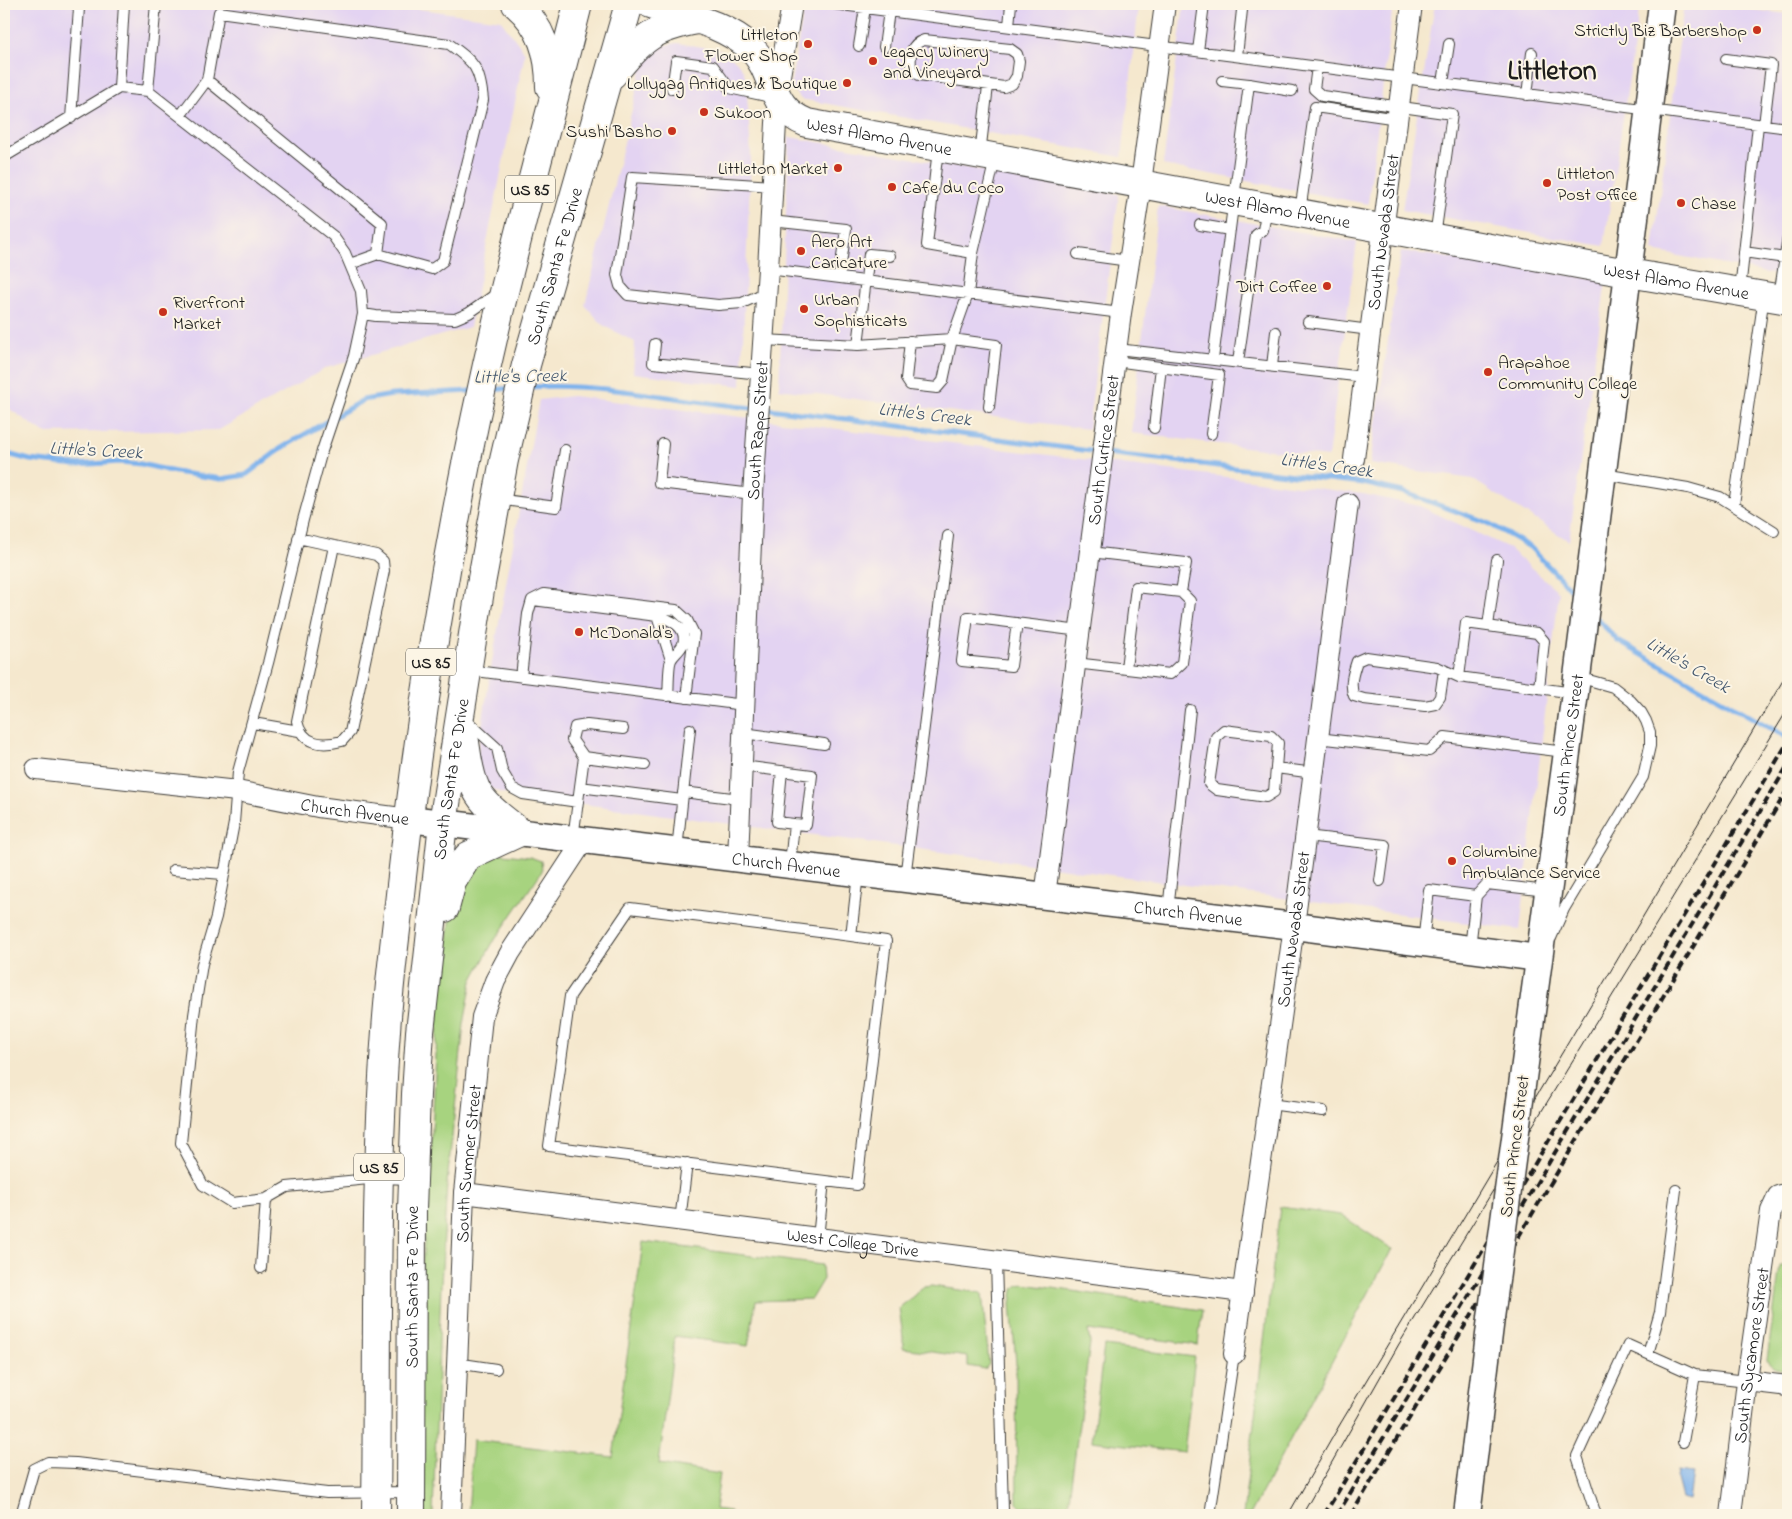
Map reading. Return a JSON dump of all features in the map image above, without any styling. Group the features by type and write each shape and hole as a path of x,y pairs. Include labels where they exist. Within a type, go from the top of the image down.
{"main road":[{"path":"516,4 531,19 544,41 550,74 551,109"},
{"name":"South Santa Fe Drive","path":"377,1504 379,1178 386,1029 420,732 444,579 487,368 578,4"},
{"name":"South Santa Fe Drive","path":"411,1504 414,1168 420,1032 443,823 496,499 514,416 526,365 629,4"},
{"path":"651,4 717,27 751,48 763,63 778,99"},
{"path":"608,81 635,49 656,31 698,20"},
{"name":"West Alamo Avenue","path":"778,99 789,113 807,123 1267,208 1768,297"},
{"path":"414,1168 427,1115 434,1012 447,894 468,856 520,832 492,808 476,790 469,769 460,714"}],"street":[{"name":"South Rapp Street","path":"738,859 753,494 778,99 792,4"},
{"name":"South Curtice Street","path":"1045,896 1121,313 1141,185 1164,4"},
{"name":"South Nevada Street","path":"1354,460 1412,4"},
{"name":"South Prince Street","path":"1467,1515 1538,958 1576,685 1662,4"},
{"name":"South Nevada Street","path":"1234,1354 1294,926 1348,504"},
{"name":"Church Avenue","path":"36,769 236,791 318,807 409,819 1294,926 1538,958"},
{"name":"South Sumner Street","path":"451,1515 464,1193 482,1017 495,981 510,953 579,840"},
{"name":"West College Drive","path":"464,1193 1243,1292"},
{"name":"South Sycamore Street","path":"1731,1515 1747,1381 1771,1211 1783,1195"},
{"path":"1747,1381 1788,1386"}],"lane":[{"path":"71,118 79,8 75,4"},
{"path":"118,88 124,4"},
{"path":"148,91 156,4"},
{"path":"834,4 1788,128"},
{"path":"1009,26 1011,4"},
{"path":"1198,51 1204,4"},
{"path":"859,46 865,8"},
{"path":"1237,56 1242,10"},
{"path":"884,46 889,11"},
{"path":"180,116 207,80 218,12 449,44 469,58 481,78 483,100 443,261 432,269 378,254 350,264"},
{"path":"924,40 1010,49 1017,54 1019,61 1017,76 1012,84 1004,88 988,86 918,76 911,69 912,49 917,42 924,40"},
{"path":"1443,83 1448,44"},
{"path":"1527,94 1532,53"},
{"path":"1726,59 1771,65 1744,252 1768,297"},
{"path":"672,89 676,61 713,66 729,88 778,99"},
{"path":"1317,67 1314,89 1322,96 1398,112"},
{"path":"207,80 382,223 378,254"},
{"path":"1222,81 1292,90"},
{"path":"1213,360 1249,84"},
{"path":"910,341 906,379 910,385 937,388 943,382 952,340 968,294 988,157 988,86"},
{"path":"4,157 118,88 148,91 333,236 345,253 361,291 363,314 354,356 322,451 298,538 253,723 238,772 234,823 216,917 202,964 194,1015 181,1143 203,1185 232,1203 266,1199 287,1187 379,1178 414,1168"},
{"path":"1300,213 1315,108 1452,114 1435,238"},
{"path":"938,148 926,245 974,253"},
{"path":"767,292 742,303 718,306 628,295 620,286 617,276 632,177 773,186"},
{"path":"1238,362 1256,235 1263,230 1267,208"},
{"path":"771,221 846,229 839,278"},
{"path":"1200,225 1230,230"},
{"path":"1734,505 1768,297 1785,258 1788,236"},
{"path":"1744,252 1785,258"},
{"path":"858,345 870,254 890,256"},
{"path":"1078,254 1129,261"},
{"path":"768,269 1121,313"},
{"path":"363,314 455,319 468,313 506,287"},
{"path":"1308,322 1370,330"},
{"path":"1272,366 1276,332"},
{"path":"764,340 858,345 952,340 996,345 990,407"},
{"path":"655,344 653,363 761,374"},
{"path":"1116,355 1238,362 1364,377"},
{"path":"1116,355 1161,367 1219,375 1211,434"},
{"path":"1154,428 1161,367"},
{"path":"663,444 659,483 753,494"},
{"path":"496,499 556,507 565,450"},
{"path":"1603,474 1688,488 1720,497 1774,531"},
{"path":"905,879 948,536"},
{"path":"298,538 376,555 383,561 384,571 350,732 342,741 329,744 308,740 299,731 297,721 334,546"},
{"path":"1090,552 1186,563 1181,592"},
{"path":"1488,626 1496,560"},
{"path":"1075,663 1170,674 1182,663 1190,601 1181,592 1136,587 1126,668"},
{"path":"520,676 528,614 532,600 544,594 676,610 687,620 694,634 686,698"},
{"path":"532,600 657,616 672,621 680,628 683,644 671,660"},
{"path":"657,616 671,660 668,696"},
{"path":"1017,623 1011,666 962,661 968,617 1080,630"},
{"path":"1460,677 1466,622 1537,633 1544,641 1539,688"},
{"path":"1444,670 1440,697 1435,704 1425,706 1364,699 1354,696 1351,689 1353,672 1357,661 1366,657 1437,667 1444,670 1460,677 1539,688 1576,685 1612,687 1632,701 1641,712 1650,732 1650,746 1643,777 1564,909 1552,936 1538,958"},
{"path":"467,670 744,705"},
{"path":"1168,911 1190,710"},
{"path":"460,714 497,748 502,771 512,788 523,794 578,802"},
{"path":"253,723 299,731"},
{"path":"579,840 578,802 584,757 572,740 575,727 588,725 623,729"},
{"path":"676,852 690,729"},
{"path":"1224,730 1271,736 1278,743 1276,768 1274,792 1266,797 1217,790 1209,784 1216,737 1224,730"},
{"path":"743,733 824,744"},
{"path":"1318,738 1429,751 1445,737 1566,752"},
{"path":"584,757 645,765"},
{"path":"742,766 812,775 806,825 777,822 782,772"},
{"path":"1276,768 1314,773"},
{"path":"580,787 740,799"},
{"path":"790,865 794,824"},
{"path":"1306,836 1385,844 1380,881"},
{"path":"173,870 223,874"},
{"path":"851,936 858,873"},
{"path":"1470,949 1476,896 1487,884 1547,892"},
{"path":"1423,943 1429,890 1476,896"},
{"path":"630,908 851,936 886,941 857,1185 549,1146 570,996 630,908"},
{"path":"1269,1104 1323,1111"},
{"path":"680,1221 687,1163"},
{"path":"818,1238 824,1181"},
{"path":"1648,1354 1660,1312 1676,1190"},
{"path":"261,1268 266,1199"},
{"path":"996,1261 1003,1510"},
{"path":"1596,1515 1577,1456 1628,1345 1695,1375 1747,1381"},
{"path":"1210,1515 1234,1354"},
{"path":"456,1363 496,1369"},
{"path":"1683,1442 1695,1375"},
{"path":"21,1515 34,1468 48,1462 76,1463 327,1493 377,1504 411,1504"}],"shaded area":[{"path":"4,4 382,4 501,20 525,53 470,327 326,368 219,430 44,433 4,405"},
{"path":"805,4 1139,4 1122,157 801,99 790,87"},
{"path":"1184,4 1393,4 1368,204 1163,165"},
{"path":"1435,4 1640,4 1604,246 1402,210"},
{"path":"1684,4 1703,4 1788,14 1788,277 1653,251"},
{"path":"677,43 722,50 736,61 743,70 746,79 751,156 741,386 633,373 635,342 604,326 585,305 643,60 651,51 660,46"},
{"path":"789,137 1119,194 1088,429 779,389"},
{"path":"1158,206 1357,242 1328,457 1131,433"},
{"name":"Arapahoe Community College","path":"1401,251 1606,280 1569,541 1472,479 1370,464"},
{"path":"572,396 1363,494 1420,506 1507,547 1559,592 1520,930 502,793 490,788 476,763 493,656 539,400"}],"green space":[{"path":"495,853 530,857 541,861 542,871 492,944 472,981 464,1024 447,1183 441,1285 433,1515 418,1515 419,1307 431,1150 438,1017 455,884"},
{"path":"1280,1207 1341,1215 1392,1249 1250,1515 1243,1515"},
{"path":"643,1242 822,1265 823,1279 811,1299 756,1301 748,1346 675,1336 659,1464 720,1474 715,1509 730,1511 729,1515 468,1515 473,1440 613,1457"},
{"path":"1780,1266 1788,1266 1788,1370 1773,1367 1767,1360"},
{"path":"1024,1284 1202,1310 1198,1345 1088,1330 1090,1343 1068,1506 1033,1506 1022,1508 1017,1503 1016,1363 1011,1304 1013,1290 1018,1285"},
{"path":"931,1286 982,1293 989,1364 985,1369 968,1366 968,1357 903,1348 899,1308 924,1287"},
{"path":"1104,1346 1195,1357 1184,1452 1092,1441"}],"water":[{"path":"1678,1471 1693,1473 1689,1500 1682,1498 1677,1479"}],"waterway":[{"name":"Little's Creek","path":"528,387 584,387 753,408"},
{"name":"Little's Creek","path":"491,390 512,388"},
{"name":"Little's Creek","path":"4,453 30,460 76,465 120,462 141,464 175,472 221,479 246,475 280,449 363,400 392,395 472,391"},
{"name":"Little's Creek","path":"762,408 1098,452"},
{"name":"Little's Creek","path":"1106,453 1363,483 1403,492 1488,523 1530,547 1579,598"},
{"name":"Little's Creek","path":"1593,614 1618,641 1788,738"}],"tram line":[{"path":"1288,1515 1339,1426 1788,672"},
{"path":"1302,1515 1399,1344 1788,709"}],"railway":[{"path":"1324,1515 1788,742"},
{"path":"1337,1515 1788,765"},
{"path":"1351,1515 1788,789"}],"place":[{"name":"Strictly Biz Barbershop","path":"1757,30"},
{"name":"Littleton Flower Shop","path":"808,44"},
{"name":"Legacy Winery and Vineyard","path":"873,61"},
{"name":"Lollygag Antiques & Boutique","path":"847,83"},
{"name":"Sukoon","path":"704,112"},
{"name":"Sushi Basho","path":"672,131"},
{"name":"Littleton Market","path":"838,168"},
{"name":"Littleton Post Office","path":"1547,183"},
{"name":"Cafe du Coco","path":"892,187"},
{"name":"Chase","path":"1681,203"},
{"name":"Aero Art Caricature","path":"801,251"},
{"name":"Dirt Coffee","path":"1327,286"},
{"name":"Urban Sophisticats","path":"804,309"},
{"name":"Riverfront Market","path":"163,312"},
{"name":"Arapahoe Community College","path":"1488,372"},
{"name":"McDonald's","path":"579,632"},
{"name":"Columbine Ambulance Service","path":"1452,861"}],"district":[{"name":"Littleton","path":"1552,69"}]}
